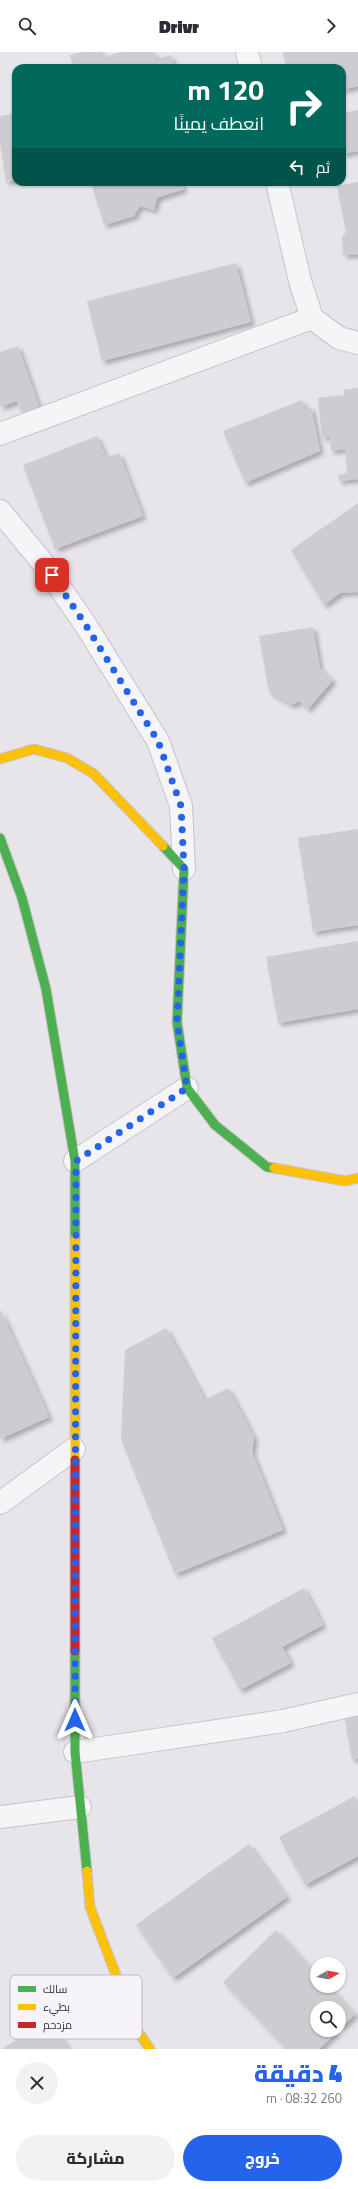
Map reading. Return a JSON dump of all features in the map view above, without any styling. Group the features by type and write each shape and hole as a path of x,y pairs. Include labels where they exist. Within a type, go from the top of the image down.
{"street":[{"path":"247,52 250,64"},
{"path":"278,186 300,281 312,318 339,338 358,343"},
{"path":"0,434 312,318"},
{"path":"0,511 43,563 89,630 158,741 181,806 184,869 177,1022 187,1088 215,1125 267,1167 345,1181 358,1178"},
{"path":"0,759 34,749 67,758 94,774 184,869"},
{"path":"0,838 22,898 46,989 76,1161 74,1449 75,1752 90,1907 116,1975"},
{"path":"76,1161 187,1088"},
{"path":"0,1503 74,1449"},
{"path":"75,1752 283,1721 358,1704"},
{"path":"0,1817 80,1807"},
{"path":"142,2037 150,2049"}],"building":[{"path":"82,52 103,52 104,57 122,52 154,52 156,59 171,55 174,64 73,64 70,55"},
{"path":"283,52 358,52 358,86 346,89 346,64 285,64"},
{"path":"358,110 358,151 346,153 346,112"},
{"path":"12,114 12,181 6,182 0,142 0,116"},
{"path":"358,182 358,254 343,255 342,237 346,232 337,186 346,186 346,184"},
{"path":"92,186 183,186 184,189 157,198 154,210 140,206 134,216 104,225"},
{"path":"236,263 251,322 102,361 87,301"},
{"path":"18,346 40,410 23,416 17,401 0,407 0,352"},
{"path":"358,388 358,479 339,481 338,475 347,473 345,449 331,451 330,436 322,437 318,398 344,395 344,390"},
{"path":"302,400 305,409 311,407 320,451 245,483 223,431"},
{"path":"97,436 106,458 119,453 143,516 55,549 23,465"},
{"path":"358,503 358,592 340,593 324,605 291,550"},
{"path":"313,627 320,668 333,680 308,709 299,701 292,705 269,692 259,636"},
{"path":"358,829 358,925 313,932 298,838"},
{"path":"358,941 358,1009 278,1023 266,957"},
{"path":"0,1309 49,1417 0,1439"},
{"path":"166,1328 205,1400 228,1388 254,1437 252,1452 283,1530 175,1574 121,1439 125,1350"},
{"path":"304,1588 323,1625 282,1647 291,1663 240,1690 212,1638"},
{"path":"358,1711 358,1758 352,1760 344,1714"},
{"path":"355,1796 358,1802 358,1856 305,1885 279,1837"},
{"path":"249,1844 287,1897 173,1978 136,1925"},
{"path":"276,1930 310,1966 310,1993 336,1993 343,2001 310,2001 310,2037 332,2037 319,2049 287,2049 223,1982"},
{"path":"346,2004 355,2014 346,2023"},
{"path":"18,2039 62,2039 69,2049 2,2049"}],"traffic: fast":[{"path":"0,838 22,898 46,989 75,1161 75,1239"},
{"path":"163,846 184,869 177,1022 187,1088 215,1125 267,1167 274,1168"},
{"path":"75,1651 75,1752 87,1871"}],"traffic: slow":[{"path":"0,759 34,749 67,758 94,774 163,846"},
{"path":"274,1168 345,1181 358,1178"},
{"path":"75,1239 75,1460"},
{"path":"87,1871 90,1907 116,1975"},
{"path":"142,2037 150,2049"}],"traffic: jam":[{"path":"75,1460 75,1651"}],"route":[{"path":"52,575 121,680 158,741 181,806 184,869 177,1022 187,1088 76,1161 74,1449 75,1720"}]}
